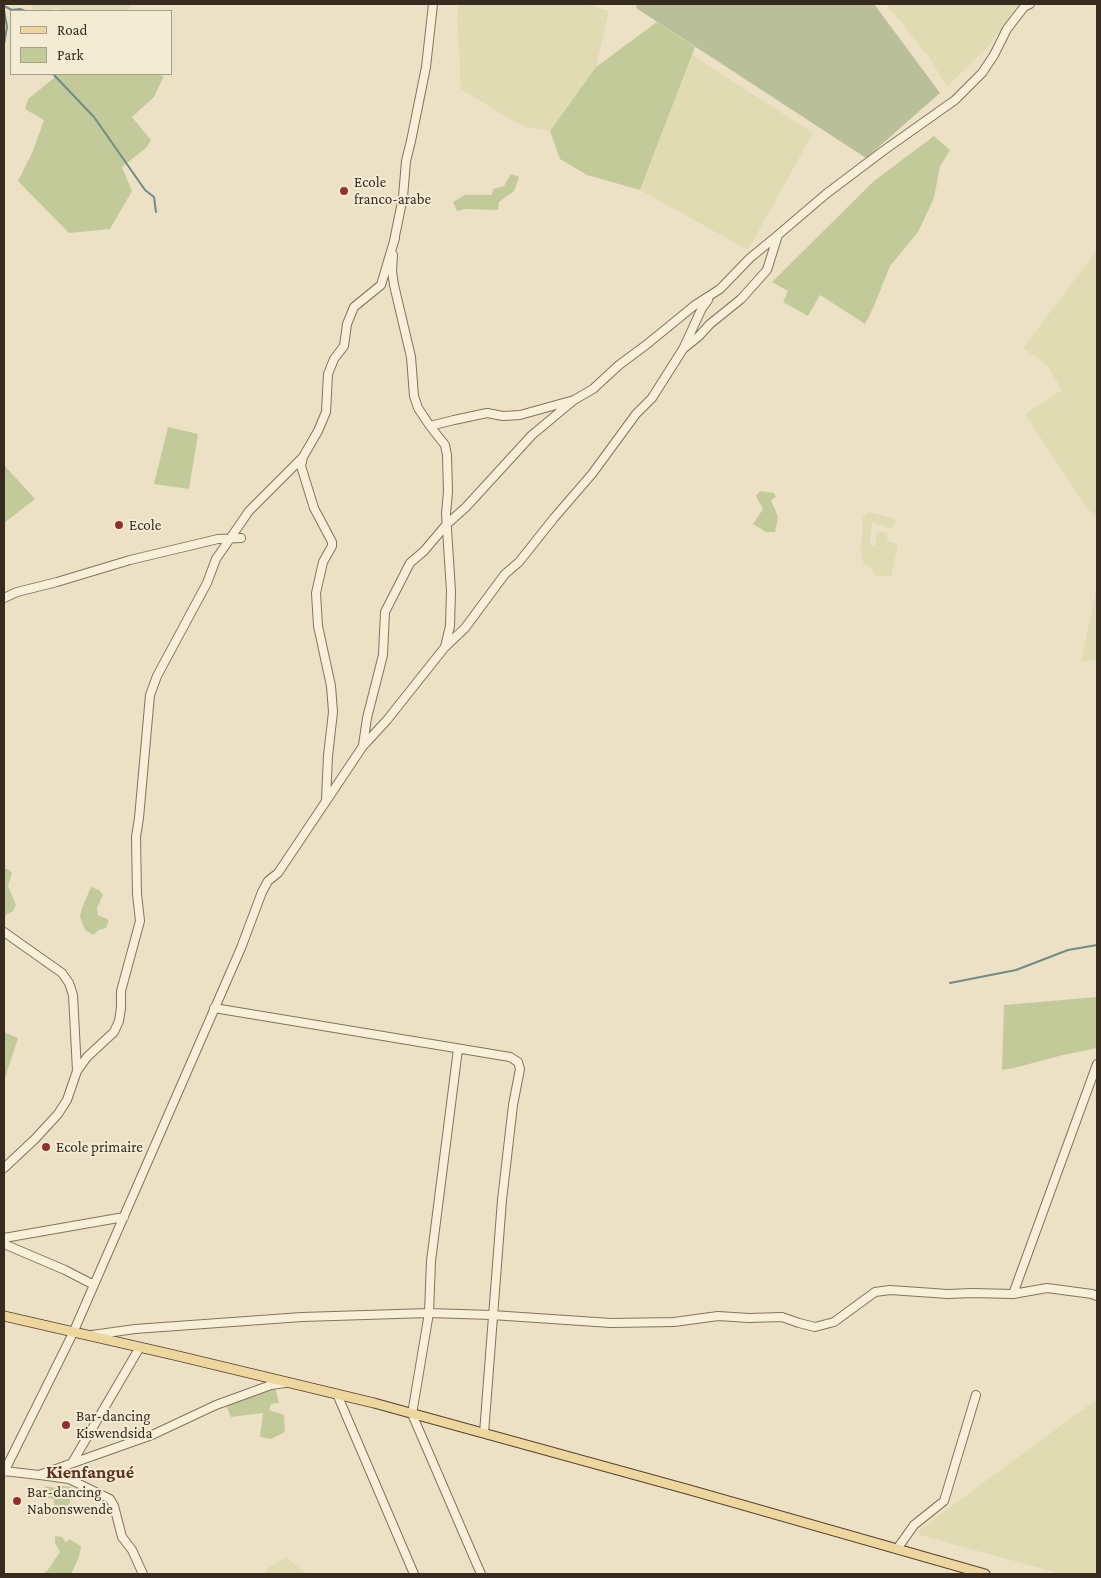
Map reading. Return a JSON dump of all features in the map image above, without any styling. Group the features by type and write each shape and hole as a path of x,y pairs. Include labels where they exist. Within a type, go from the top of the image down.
{"main road":[{"path":"4,1316 337,1394 484,1433 985,1574"}],"street":[{"path":"4,1168 58,1114 67,1100 77,1071 87,1057 114,1032 119,1021 121,991 140,921 137,894 136,837 150,695 157,676 208,583 216,559 249,511 303,457 318,431 326,412 328,374 334,359 344,346 347,324 354,307 381,285 395,238 403,197 406,160 426,67 433,4"},
{"path":"364,746 367,718 383,655 384,612 410,563 466,507 532,434 574,400 593,389 618,365 646,346 695,305 720,289 750,258 826,194 883,150 955,100 982,73 994,55 1007,29 1024,7 1030,4"},
{"path":"683,349 741,299 767,270 778,235"},
{"path":"395,238 392,271 411,357 414,396 418,408 445,445 447,455 446,525 451,591 450,626 446,647"},
{"path":"143,1574 132,1550 122,1537 114,1506 110,1499 69,1478 4,1471 94,1285 240,948 262,892 268,882 278,872 364,746 446,647 465,628 505,574 519,562 592,474 636,414 652,398 683,349 702,308 712,294"},
{"path":"430,426 487,414 502,416 520,415 574,400"},
{"path":"303,457 301,466 314,508 332,542 332,546 323,562 316,593 318,626 331,686 333,712 328,756 326,801"},
{"path":"4,598 17,592 130,560 218,539 241,538"},
{"path":"4,932 62,974 69,983 74,995 77,1071"},
{"path":"214,1008 510,1057 518,1062 520,1069 513,1105 505,1171 484,1433"},
{"path":"458,1049 431,1262 429,1314 412,1414 481,1574"},
{"path":"1013,1294 1097,1064"},
{"path":"4,1238 124,1216"},
{"path":"4,1244 65,1270 94,1285"},
{"path":"86,1336 135,1329 302,1317 429,1314 492,1315 611,1323 674,1322 718,1316 749,1318 782,1317 815,1327 834,1322 875,1292 890,1290 948,1294 1013,1294 1047,1288 1097,1296"},
{"path":"72,1463 140,1347"},
{"path":"39,1475 152,1435 216,1405 271,1385 290,1382"},
{"path":"337,1394 414,1574"},
{"path":"897,1549 914,1526 944,1501 976,1395"}],"shaded area":[{"path":"29,4 131,4 128,10 62,10 55,8 52,10 34,10"},
{"path":"459,4 586,4 609,11 596,67 550,131 527,127 509,119 461,89 457,16"},
{"path":"886,4 1023,4 983,52 947,87 929,57"},
{"path":"692,55 813,133 748,250 640,190"},
{"path":"1097,250 1097,519 1086,507 1025,414 1062,390 1046,364 1023,348"},
{"path":"869,512 896,519 892,529 872,522 870,545 875,546 877,531 887,533 887,541 898,544 891,577 875,575 870,566 864,565 861,553 863,517"},
{"path":"1097,586 1097,660 1081,661 1092,610"},
{"path":"1097,1399 1097,1574 1061,1574 920,1535 918,1531"},
{"path":"286,1557 307,1574 266,1574 268,1568"}],"green space":[{"path":"637,4 874,4 940,93 866,158 636,8"},
{"path":"657,22 695,47 640,190 587,175 560,159 550,131 596,67"},
{"path":"55,75 162,75 163,78 154,97 132,117 151,140 147,147 122,167 132,191 110,229 69,233 18,181 32,153 44,120 25,109 28,99 54,78"},
{"path":"934,136 950,150 940,166 934,198 918,232 890,266 865,324 820,295 808,316 783,302 788,291 772,282 874,181"},
{"path":"511,174 519,177 514,191 499,202 498,210 466,209 457,211 453,202 465,195 492,195 493,189 504,186"},
{"path":"168,427 198,434 189,489 154,484"},
{"path":"4,465 35,499 4,523"},
{"path":"760,491 774,493 776,497 771,500 778,517 775,532 766,532 753,524 763,509 756,496"},
{"path":"4,869 8,869 12,873 8,886 16,905 13,911 4,916"},
{"path":"91,887 99,890 103,895 97,908 98,915 109,920 106,928 99,930 93,935 85,930 80,917"},
{"path":"1097,997 1097,1048 1002,1070 1004,1005"},
{"path":"4,1032 18,1038 4,1081"},
{"path":"275,1387 279,1403 271,1404 269,1410 284,1415 285,1432 271,1439 260,1437 263,1413 231,1417 226,1405"},
{"path":"45,1486 61,1489 63,1486 71,1487 70,1504 63,1507 54,1505 54,1499 44,1497"},
{"path":"55,1536 62,1537 66,1543 69,1539 81,1546 79,1557 71,1574 42,1574 47,1571 60,1552 55,1543"}],"waterway":[{"path":"4,6 12,10"},
{"path":"4,10 7,27 4,44"},
{"path":"12,10 22,10"},
{"path":"54,75 94,117 145,190 154,197 156,212"},
{"path":"950,983 1016,970 1068,950 1097,945"}],"place":[{"name":"Ecole franco-arabe","path":"344,191"},
{"name":"Ecole","path":"119,525"},
{"name":"Ecole primaire","path":"46,1147"},
{"name":"Bar-dancing Kiswendsida","path":"66,1425"},
{"name":"Bar-dancing Nabonswende","path":"17,1501"}],"district":[{"name":"Kienfangué","path":"90,1472"}]}
